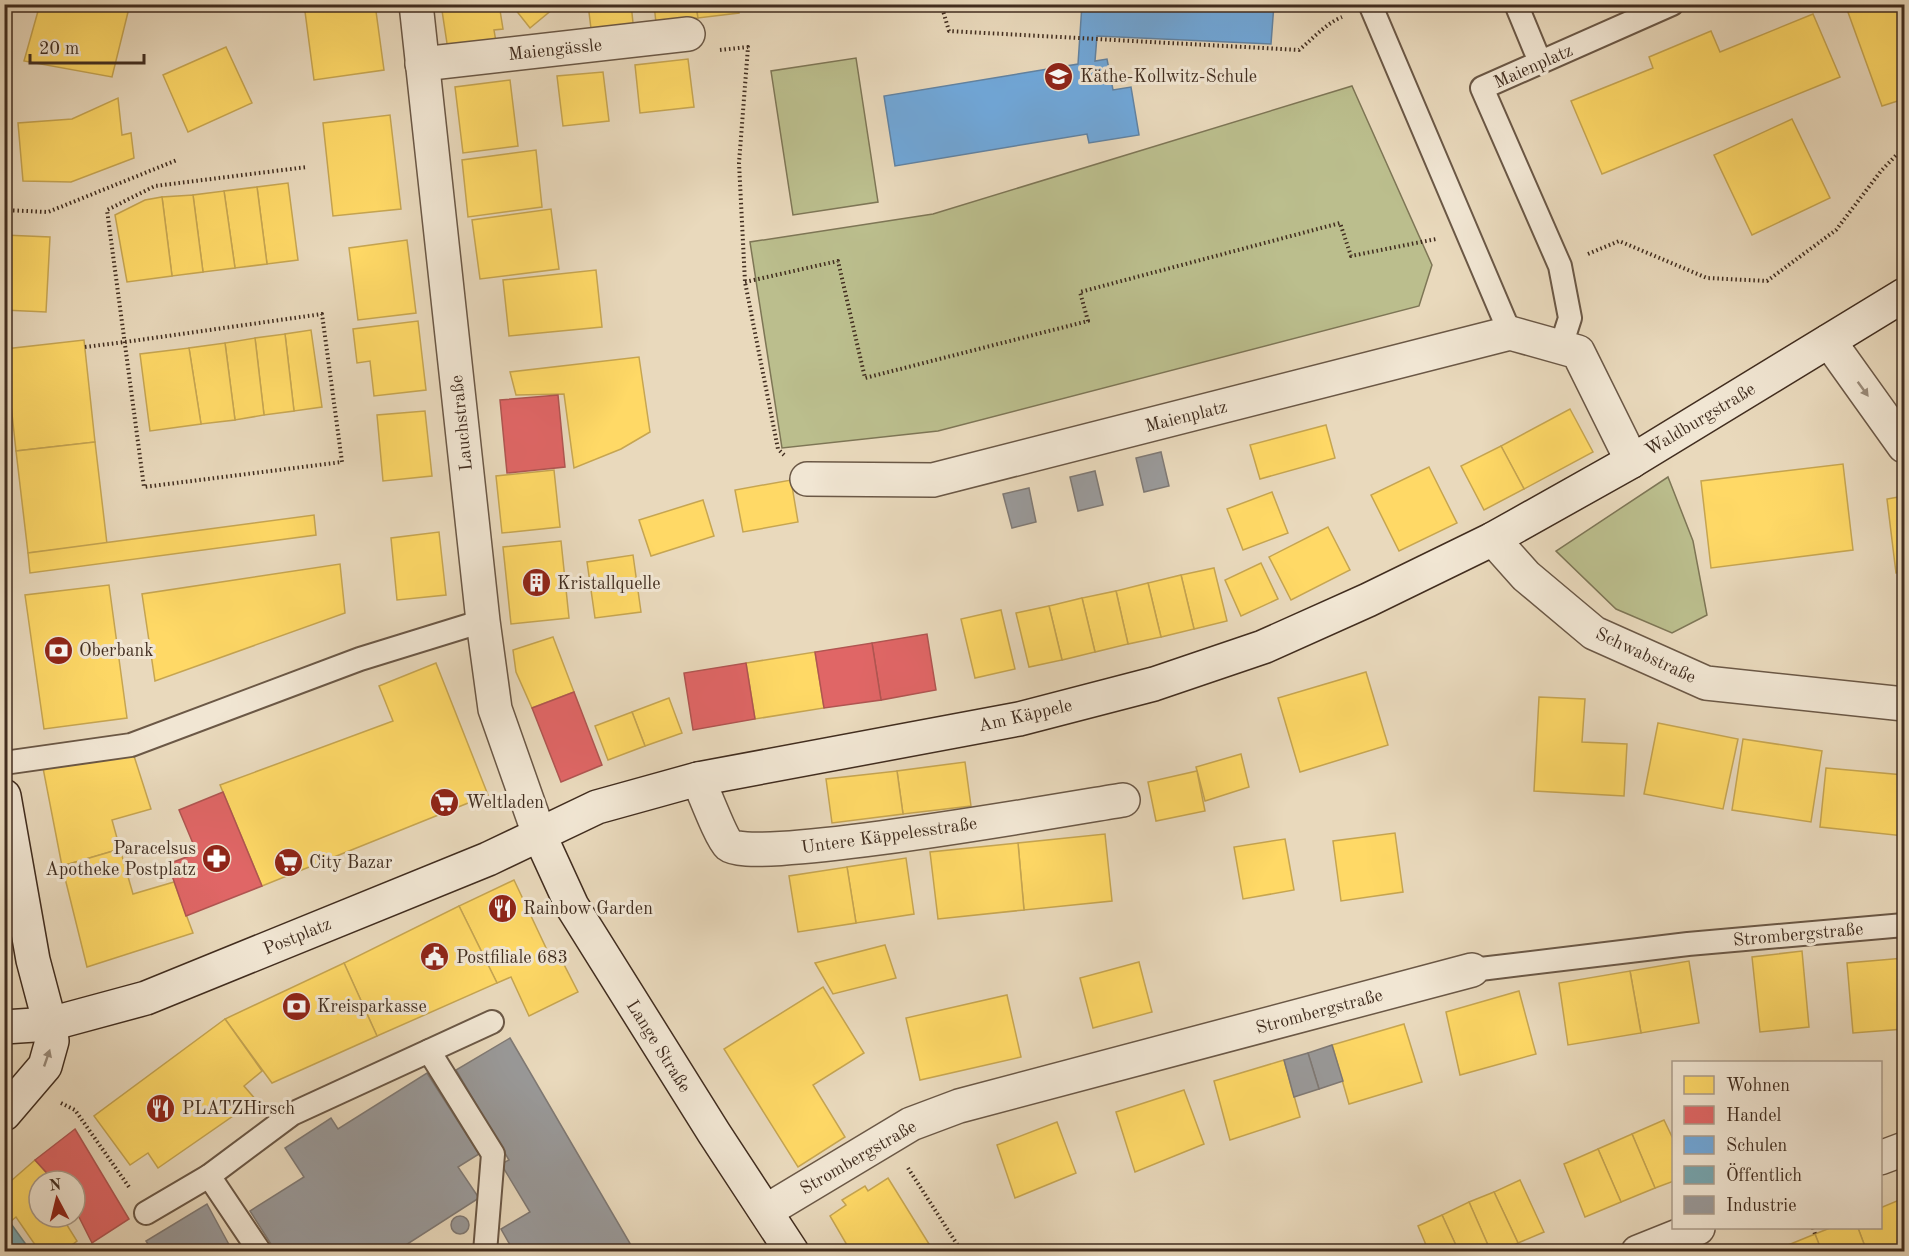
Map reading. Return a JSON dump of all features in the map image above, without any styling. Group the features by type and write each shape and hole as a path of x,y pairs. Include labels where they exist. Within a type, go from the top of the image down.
{"street":[{"name":"Lauchstraße","path":"416,4 483,621 495,710 539,834"},
{"name":"Maiengässle","path":"422,64 700,43"},
{"name":"Waldburgstraße","path":"1493,539 1632,461 1905,295"},
{"name":"Maienplatz","path":"807,479 933,480 1510,333 1578,352 1632,461"},
{"path":"1829,341 1905,446"},
{"name":"Schwabstraße","path":"1493,539 1526,576 1594,633 1706,683 1905,704"},
{"name":"Am Käppele","path":"539,834 597,807 698,779 1019,719 1154,684 1263,647 1368,600 1493,539"},
{"name":"Untere Käppelesstraße","path":"698,779 727,843 740,850 806,848 1123,800"},
{"path":"4,796 33,960 50,1024 52,1041 45,1066 4,1114"},
{"name":"Postplatz","path":"4,1027 50,1024 146,998 488,859 539,834"},
{"name":"Lange Straße","path":"539,834 572,906 792,1251"},
{"name":"Strombergstraße","path":"765,1211 911,1124 959,1106 1472,970"},
{"path":"1882,1158 1905,1149"},
{"path":"1638,1251 1693,1229"}],"lane":[{"path":"1516,4 1540,63"},
{"name":"Maienplatz","path":"1561,346 1570,318 1560,266 1482,88 1672,4"},
{"path":"1371,5 1510,333"},
{"path":"4,763 131,745 360,659 483,621"},
{"name":"Strombergstraße","path":"1472,970 1688,944 1905,925"},
{"path":"146,1212 209,1176 292,1114 492,1022"},
{"path":"429,1051 492,1154 485,1251"},
{"path":"209,1176 260,1251"}],"path":[{"path":"941,4 949,31 1299,50 1321,32 1327,23 1371,5"},
{"path":"700,43 748,47 739,163 745,282 778,449 807,479"},
{"path":"1560,266 1619,241 1707,278 1767,281 1836,230 1881,171 1905,147"},
{"path":"4,210 48,212 177,160"},
{"path":"85,347 125,342 322,314 342,462 144,487 125,342 107,210 155,186 307,167"},
{"path":"745,282 838,261 865,378 1088,321 1080,292 1340,223 1352,256 1466,233"},
{"path":"86,1124 146,1212"},
{"path":"925,1196 962,1251"},
{"path":"1814,1229 1815,1234"}],"green space":[{"path":"856,58 878,202 793,215 771,71"},
{"path":"1352,86 1432,265 1419,306 938,431 782,448 750,242 933,214"},
{"path":"1668,477 1693,541 1707,615 1672,633 1616,609 1556,551"}],"building: Wohnen":[{"path":"40,4 130,4 112,77 24,61"},
{"path":"304,4 375,4 384,70 314,80"},
{"path":"441,4 499,4 503,29 494,30 496,42 448,50"},
{"path":"511,4 559,4 530,28"},
{"path":"588,4 631,4 634,32 592,37"},
{"path":"654,4 696,4 698,18 656,23"},
{"path":"696,4 738,4 739,13 698,18"},
{"path":"1845,4 1904,4 1904,99 1882,106"},
{"path":"1813,14 1840,77 1602,174 1571,101 1653,68 1649,57 1711,31 1720,52"},
{"path":"226,47 252,103 188,132 163,75"},
{"path":"688,59 694,107 640,113 635,65"},
{"path":"603,72 609,121 563,126 557,76"},
{"path":"510,80 518,146 463,153 455,87"},
{"path":"118,98 122,135 131,133 134,158 71,182 23,181 18,123 72,119"},
{"path":"390,115 401,209 333,216 323,123"},
{"path":"1792,119 1830,198 1752,235 1714,155"},
{"path":"536,150 542,207 468,217 462,160"},
{"path":"288,183 298,260 267,264 257,187"},
{"path":"257,187 267,264 235,268 224,191"},
{"path":"224,191 235,268 203,272 193,195"},
{"path":"193,195 203,272 172,276 162,197"},
{"path":"162,197 172,276 127,282 115,215 145,200"},
{"path":"551,209 559,269 480,279 472,220"},
{"path":"4,235 50,237 46,312 4,310"},
{"path":"407,240 416,313 358,320 349,248"},
{"path":"596,270 602,327 509,336 503,280"},
{"path":"418,321 426,390 374,396 370,361 357,363 353,329"},
{"path":"311,330 322,407 294,411 285,334"},
{"path":"285,334 294,411 264,415 255,338"},
{"path":"255,338 264,415 235,420 225,343"},
{"path":"84,340 95,442 16,451 5,349"},
{"path":"225,343 235,420 201,424 189,348"},
{"path":"189,348 201,424 150,431 140,354"},
{"path":"639,357 650,432 621,449 574,468 564,394 516,395 510,372"},
{"path":"1570,409 1593,452 1524,489 1501,446"},
{"path":"425,411 432,476 383,481 377,415"},
{"path":"1326,425 1335,458 1260,479 1250,445"},
{"path":"95,442 107,544 28,553 16,451"},
{"path":"1501,446 1524,489 1484,510 1461,466"},
{"path":"1843,464 1853,550 1711,568 1701,481"},
{"path":"1429,467 1457,523 1399,551 1371,495"},
{"path":"554,470 560,527 502,533 496,476"},
{"path":"791,480 798,522 743,532 735,490"},
{"path":"1272,492 1288,533 1243,550 1227,509"},
{"path":"1904,496 1904,572 1896,573 1887,499"},
{"path":"703,500 714,536 651,556 639,520"},
{"path":"314,515 316,535 30,573 28,553"},
{"path":"1328,527 1350,570 1291,600 1269,557"},
{"path":"439,532 446,595 397,600 391,538"},
{"name":"Kristallquelle","path":"561,541 569,618 511,624 503,547"},
{"path":"633,555 641,612 595,618 587,562"},
{"path":"1261,563 1278,599 1241,616 1225,580"},
{"path":"340,564 345,613 155,681 142,594"},
{"path":"1214,568 1227,621 1194,629 1181,575"},
{"path":"1181,575 1194,629 1161,637 1148,583"},
{"path":"1148,583 1161,637 1128,644 1116,591"},
{"path":"109,585 127,718 44,729 25,595"},
{"path":"1116,591 1128,644 1095,652 1082,598"},
{"path":"1082,598 1095,652 1062,660 1049,606"},
{"path":"1049,606 1062,660 1029,667 1016,613"},
{"path":"1001,610 1015,669 975,678 961,619"},
{"path":"553,637 574,692 532,708 516,672 513,650"},
{"path":"815,652 824,708 755,719 746,663"},
{"path":"436,663 488,795 262,886 220,785 393,721 379,686"},
{"path":"1366,672 1388,745 1300,772 1278,698"},
{"path":"1539,697 1585,699 1582,742 1627,744 1624,796 1534,791"},
{"path":"669,698 682,733 645,746 632,712"},
{"path":"632,712 645,746 608,760 595,726"},
{"path":"1658,723 1738,739 1723,809 1644,794"},
{"path":"1743,739 1822,751 1811,822 1732,810"},
{"path":"1241,754 1249,787 1205,801 1196,767"},
{"path":"134,756 151,809 112,820 120,849 62,866 43,768"},
{"path":"965,762 971,806 903,814 897,771"},
{"path":"1826,768 1904,775 1904,836 1820,827"},
{"path":"897,771 903,814 832,823 826,779"},
{"path":"1197,771 1205,811 1156,821 1148,782"},
{"path":"1395,833 1403,892 1341,901 1333,841"},
{"path":"1105,834 1112,901 1024,910 1018,843"},
{"path":"1285,839 1294,890 1243,899 1234,847"},
{"path":"1018,843 1024,910 938,919 930,852"},
{"path":"120,849 133,894 174,882 193,933 87,967 62,866"},
{"path":"906,858 914,914 856,923 847,867"},
{"path":"847,867 856,923 798,932 789,876"},
{"path":"514,880 548,952 556,949 578,992 529,1016 511,977 497,983 459,906"},
{"path":"459,906 497,983 377,1036 344,963"},
{"path":"885,945 896,978 833,994 815,963"},
{"path":"1802,951 1809,1027 1760,1032 1752,957"},
{"path":"1904,958 1904,1029 1853,1033 1847,963"},
{"path":"1689,961 1699,1023 1641,1033 1630,971"},
{"path":"1139,962 1152,1012 1093,1028 1080,978"},
{"path":"344,963 377,1036 272,1083 225,1019"},
{"path":"1630,971 1641,1033 1568,1045 1559,983"},
{"path":"823,987 864,1053 813,1085 845,1137 798,1167 724,1049"},
{"path":"1519,991 1536,1054 1460,1075 1446,1012"},
{"path":"1007,995 1021,1057 920,1080 906,1018"},
{"path":"225,1019 262,1071 244,1086 256,1100 158,1168 148,1153 130,1165 94,1116"},
{"path":"1404,1024 1422,1082 1349,1104 1332,1045"},
{"path":"1284,1060 1300,1117 1230,1140 1214,1081"},
{"path":"1184,1090 1204,1144 1135,1172 1116,1112"},
{"path":"1664,1120 1672,1137 1672,1182 1655,1188 1632,1134"},
{"path":"1057,1122 1076,1173 1015,1198 997,1145"},
{"path":"1632,1134 1655,1188 1621,1202 1598,1149"},
{"path":"1598,1149 1621,1202 1585,1217 1564,1164"},
{"path":"35,1160 43,1169 27,1169 27,1229 70,1229 77,1241 63,1252 40,1252 16,1217 10,1222 4,1214 4,1187"},
{"path":"888,1178 934,1252 851,1252 830,1216 846,1205 842,1200 865,1186 868,1191"},
{"path":"1520,1180 1544,1232 1518,1243 1494,1192"},
{"path":"1494,1192 1518,1243 1499,1252 1491,1252 1469,1202"},
{"path":"1904,1198 1904,1252 1867,1252 1858,1229 1882,1229 1882,1207"},
{"path":"1469,1202 1491,1252 1459,1252 1442,1215"},
{"path":"1442,1215 1459,1252 1429,1252 1418,1226"},
{"path":"1828,1229 1858,1229 1867,1252 1822,1252 1815,1234"},
{"path":"1815,1234 1822,1252 1776,1252 1776,1250"}],"building: Handel":[{"path":"558,395 565,467 507,473 500,400"},
{"path":"927,634 936,690 881,700 872,643"},
{"path":"872,643 881,700 824,708 815,652"},
{"path":"746,663 755,719 693,730 684,673"},
{"path":"574,692 602,765 561,782 532,708"},
{"name":"Paracelsus Apotheke Postplatz","path":"223,792 262,886 186,916 168,864 197,853 179,810"},
{"path":"75,1129 129,1219 92,1243 85,1229 87,1229 87,1169 43,1169 35,1160"}],"building: Schulen":[{"name":"Käthe-Kollwitz-Schule","path":"1082,4 1274,4 1271,44 1097,36 1095,61 1107,59 1113,90 1131,87 1139,135 1089,143 1087,134 895,166 884,96 1078,64"}],"building: Öffentlich":[{"path":"4,1214 27,1246 20,1252 4,1252"}],"building: Industrie":[{"path":"1161,452 1169,486 1144,492 1136,458"},
{"path":"1095,471 1103,505 1078,511 1070,477"},
{"path":"1029,488 1036,522 1012,528 1003,494"},
{"path":"510,1038 635,1252 514,1252 501,1229 530,1212 501,1164 509,1160 456,1070"},
{"path":"1332,1045 1343,1081 1319,1089 1308,1053"},
{"path":"1308,1053 1319,1089 1294,1097 1284,1060"},
{"path":"427,1073 479,1154 458,1167 479,1198 395,1252 276,1252 250,1211 304,1177 285,1148 331,1118 338,1129"},
{"path":"207,1204 233,1252 153,1252 146,1241"},
{"path":"460,1216 466,1219 469,1225 466,1231 460,1234 454,1231 451,1225 454,1219"}],"place":[{"name":"Käthe-Kollwitz-Schule","path":"1059,76"},
{"name":"Kristallquelle","path":"536,583"},
{"name":"Oberbank","path":"58,650"},
{"name":"Weltladen","path":"445,802"},
{"name":"Paracelsus Apotheke Postplatz","path":"217,858"},
{"name":"City Bazar","path":"288,862"},
{"name":"Rainbow Garden","path":"502,908"},
{"name":"Postfiliale 683","path":"435,957"},
{"name":"Kreisparkasse","path":"296,1006"},
{"name":"PLATZHirsch","path":"161,1108"}]}
